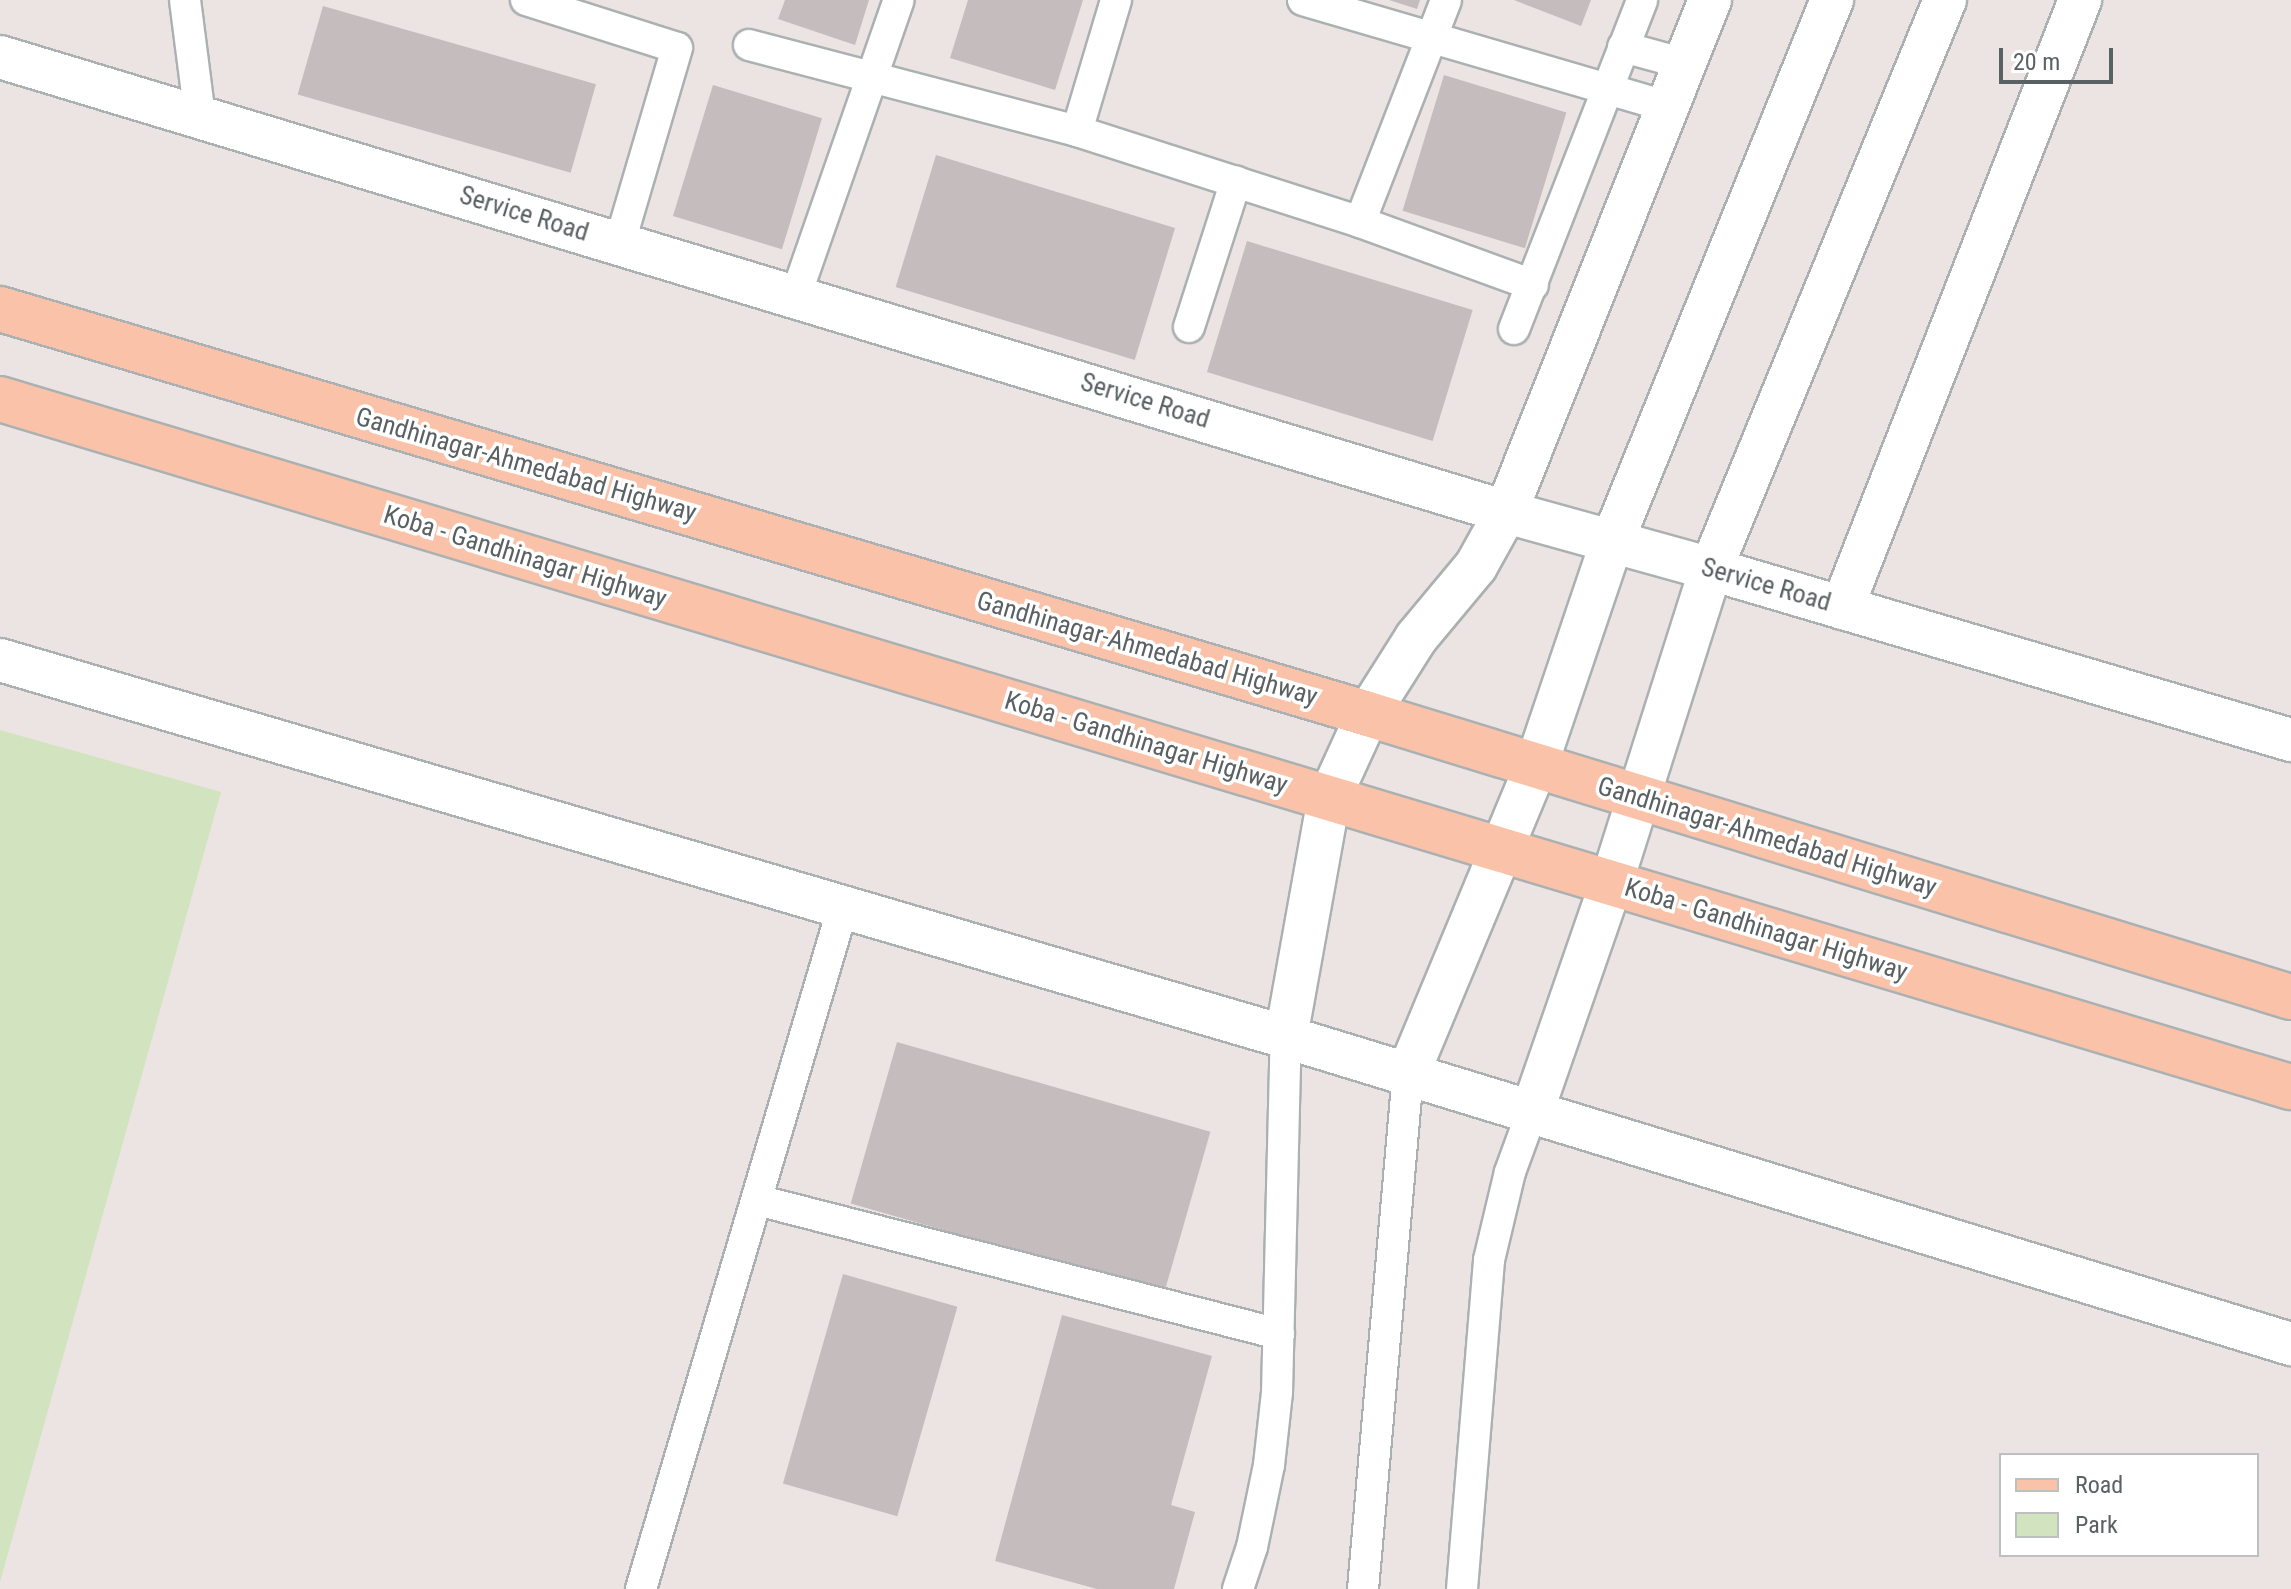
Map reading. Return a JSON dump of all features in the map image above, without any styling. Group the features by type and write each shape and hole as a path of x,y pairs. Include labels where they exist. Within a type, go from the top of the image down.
{"main road":[{"name":"Gandhinagar-Ahmedabad Highway","path":"0,309 1368,714 2291,997"},
{"name":"Koba - Gandhinagar Highway","path":"0,399 2291,1087"}],"street":[{"path":"185,0 200,117"},
{"path":"526,0 573,6 677,48 620,242"},
{"path":"796,295 899,0"},
{"path":"1077,131 1116,0"},
{"path":"1303,0 1431,36 1606,92 1668,107"},
{"path":"1360,222 1446,0"},
{"path":"1514,329 1642,0"},
{"path":"1238,1589 1252,1547 1269,1465 1279,1334 1286,1037 1329,799 1368,714 1416,638 1476,566 1506,512 1710,0"},
{"path":"1363,1589 1408,1074 1536,766 1612,542 1832,0"},
{"path":"1462,1589 1489,1260 1510,1172 1611,884 1711,569 1945,0"},
{"path":"1842,608 2080,0"},
{"path":"749,45 1077,131 1360,222 1533,285"},
{"path":"1623,47 1685,64"},
{"name":"Service Road","path":"0,57 1506,512 1711,569 2291,740"},
{"path":"1189,327 1236,181"},
{"path":"0,660 1286,1037 2291,1344"},
{"path":"641,1589 843,907"},
{"path":"757,1200 1279,1334"}],"green space":[{"path":"0,730 221,792 0,1582"}],"building":[{"path":"785,0 869,0 855,45 778,19"},
{"path":"968,0 1083,0 1055,90 950,58"},
{"path":"1389,0 1420,0 1417,9"},
{"path":"1514,0 1591,0 1581,26"},
{"path":"323,6 596,84 571,173 298,94"},
{"path":"1444,75 1566,112 1525,248 1402,211"},
{"path":"713,85 822,118 782,249 673,216"},
{"path":"936,155 1175,228 1135,360 896,287"},
{"path":"1247,241 1473,310 1433,441 1207,372"},
{"path":"897,1042 1210,1132 1164,1293 851,1203"},
{"path":"843,1274 957,1307 897,1516 783,1484"},
{"path":"1062,1315 1212,1356 1171,1505 1195,1512 1174,1589 1097,1589 995,1561"}]}
